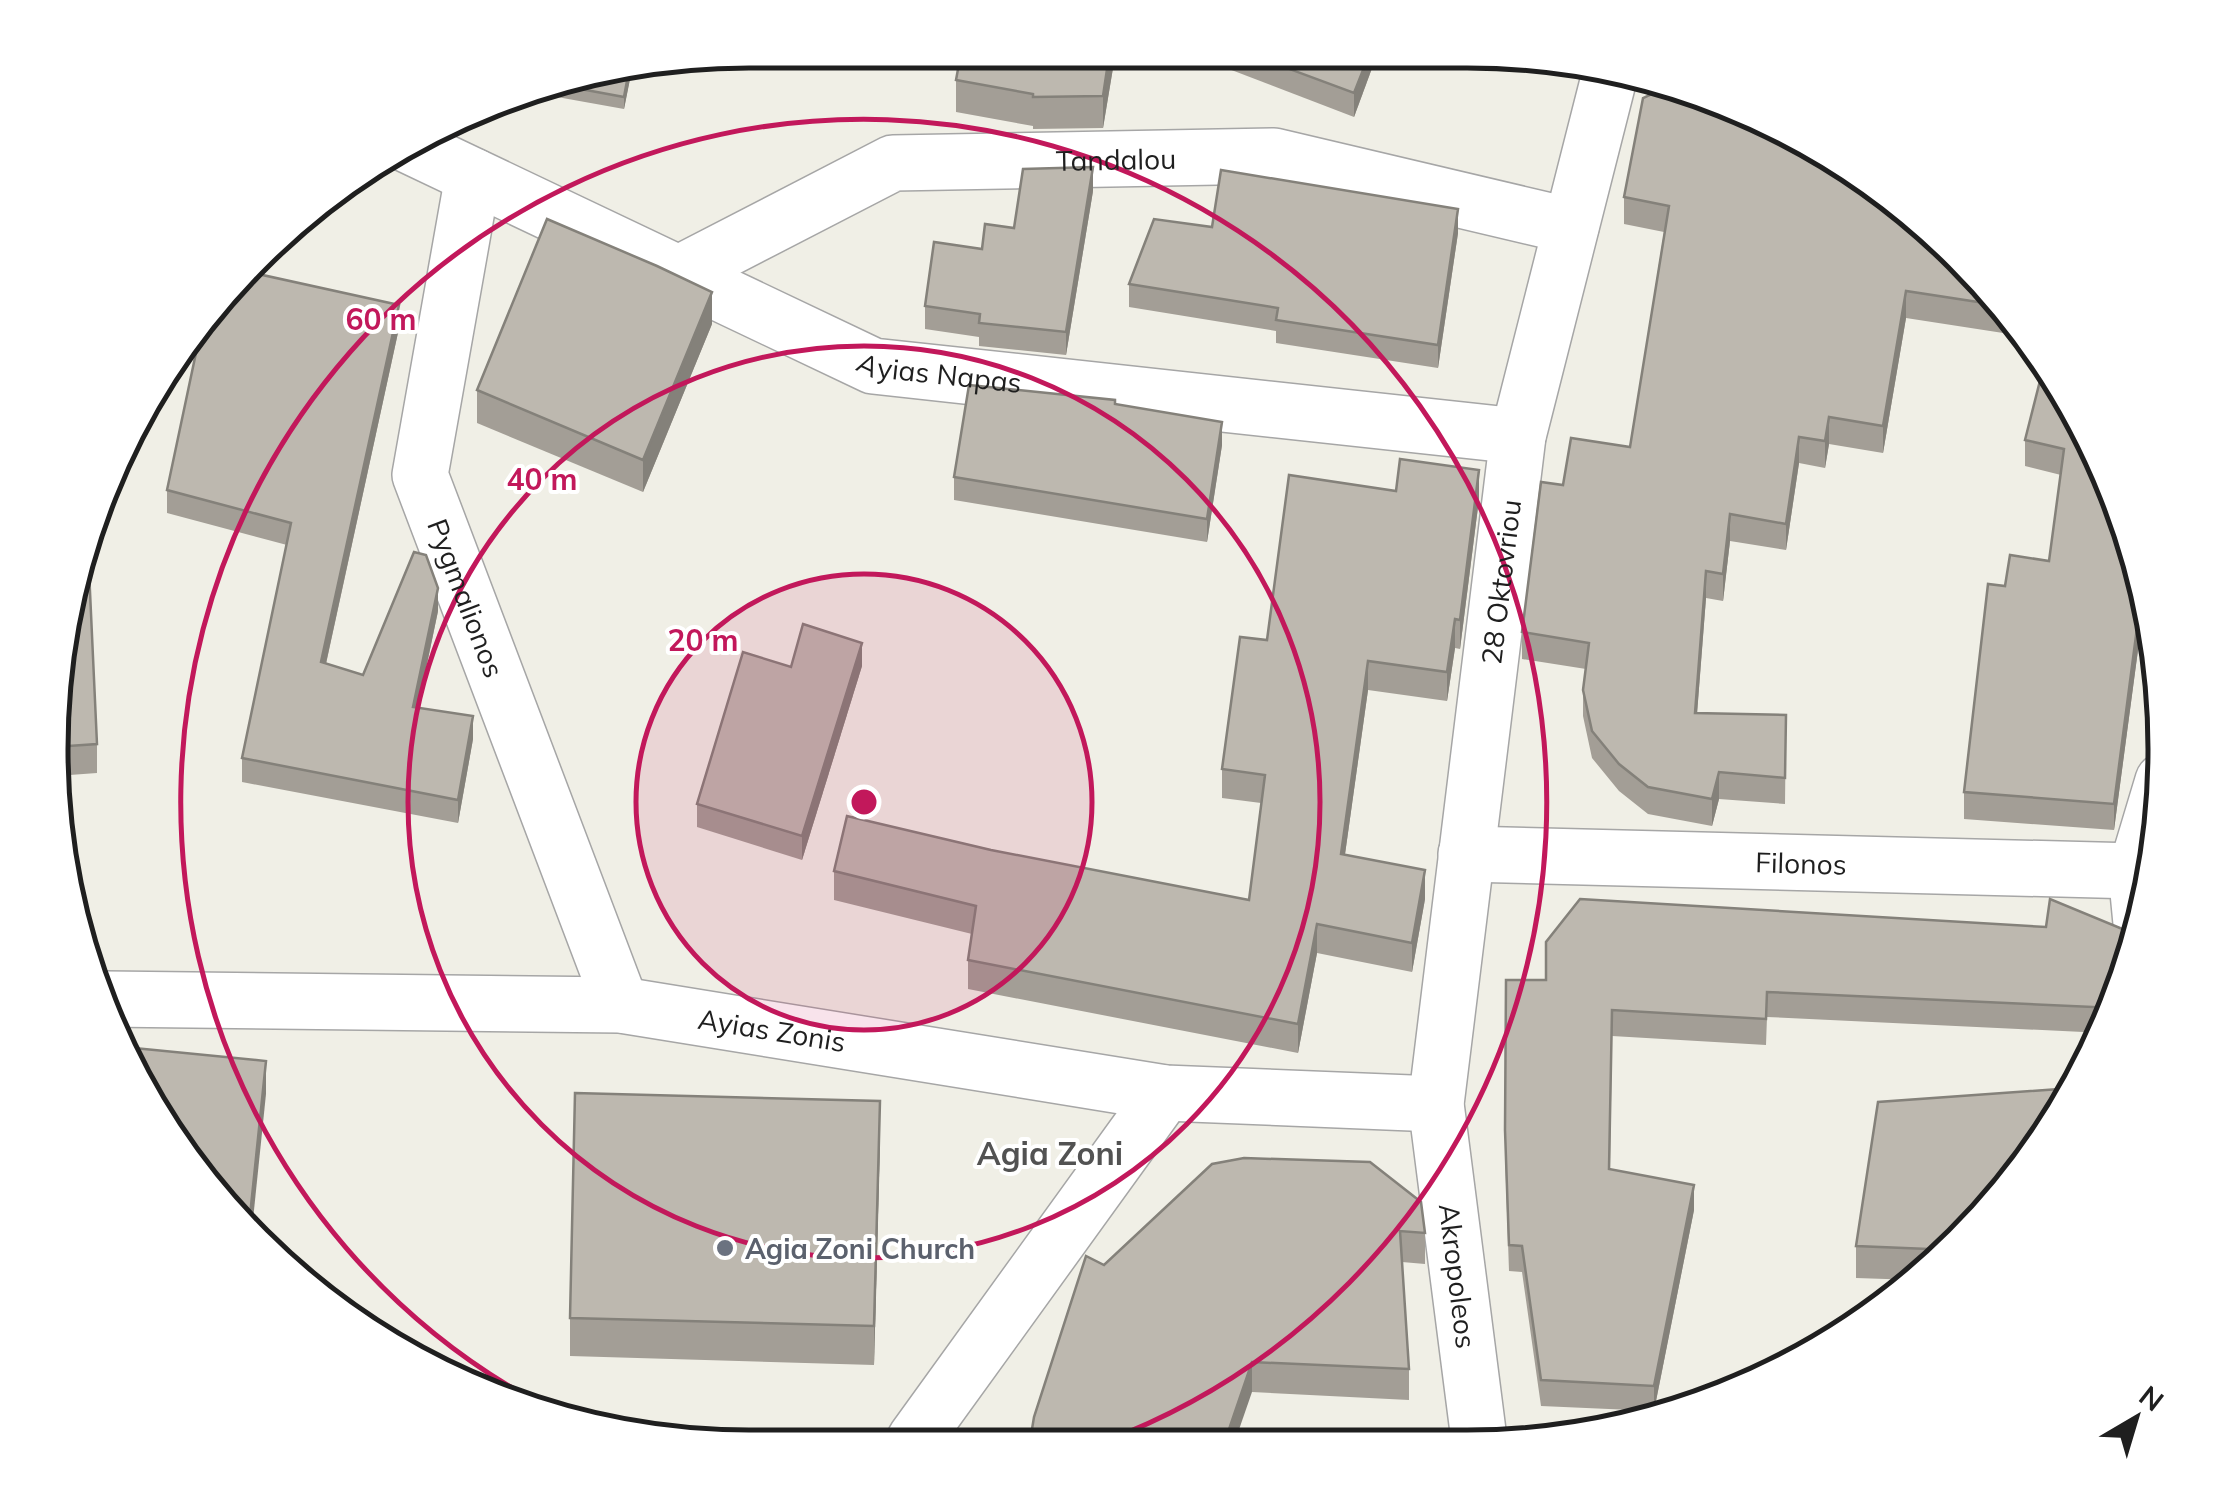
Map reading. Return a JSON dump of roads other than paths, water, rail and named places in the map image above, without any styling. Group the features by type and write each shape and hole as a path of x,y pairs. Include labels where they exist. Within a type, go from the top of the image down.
{"street":[{"name":"28 Oktovriou","path":"1436,1104 1518,436 1608,83"},
{"name":"Ayias Napas","path":"423,151 872,366 1518,436"},
{"name":"Tandalou","path":"678,274 893,163 1274,156 1571,226"},
{"name":"Pygmalionos","path":"473,176 420,475 621,1005"},
{"name":"Filonos","path":"1466,854 2132,897"},
{"name":"Ayias Zonis","path":"115,999 621,1005 1165,1093 1436,1104"},
{"path":"922,1430 1165,1093"},
{"name":"Akropoleos","path":"1436,1104 1478,1430"}],"place":[{"name":"Agia Zoni Church","path":"725,1248"}],"district":[{"name":"Agia Zoni","path":"1050,1153"}]}
